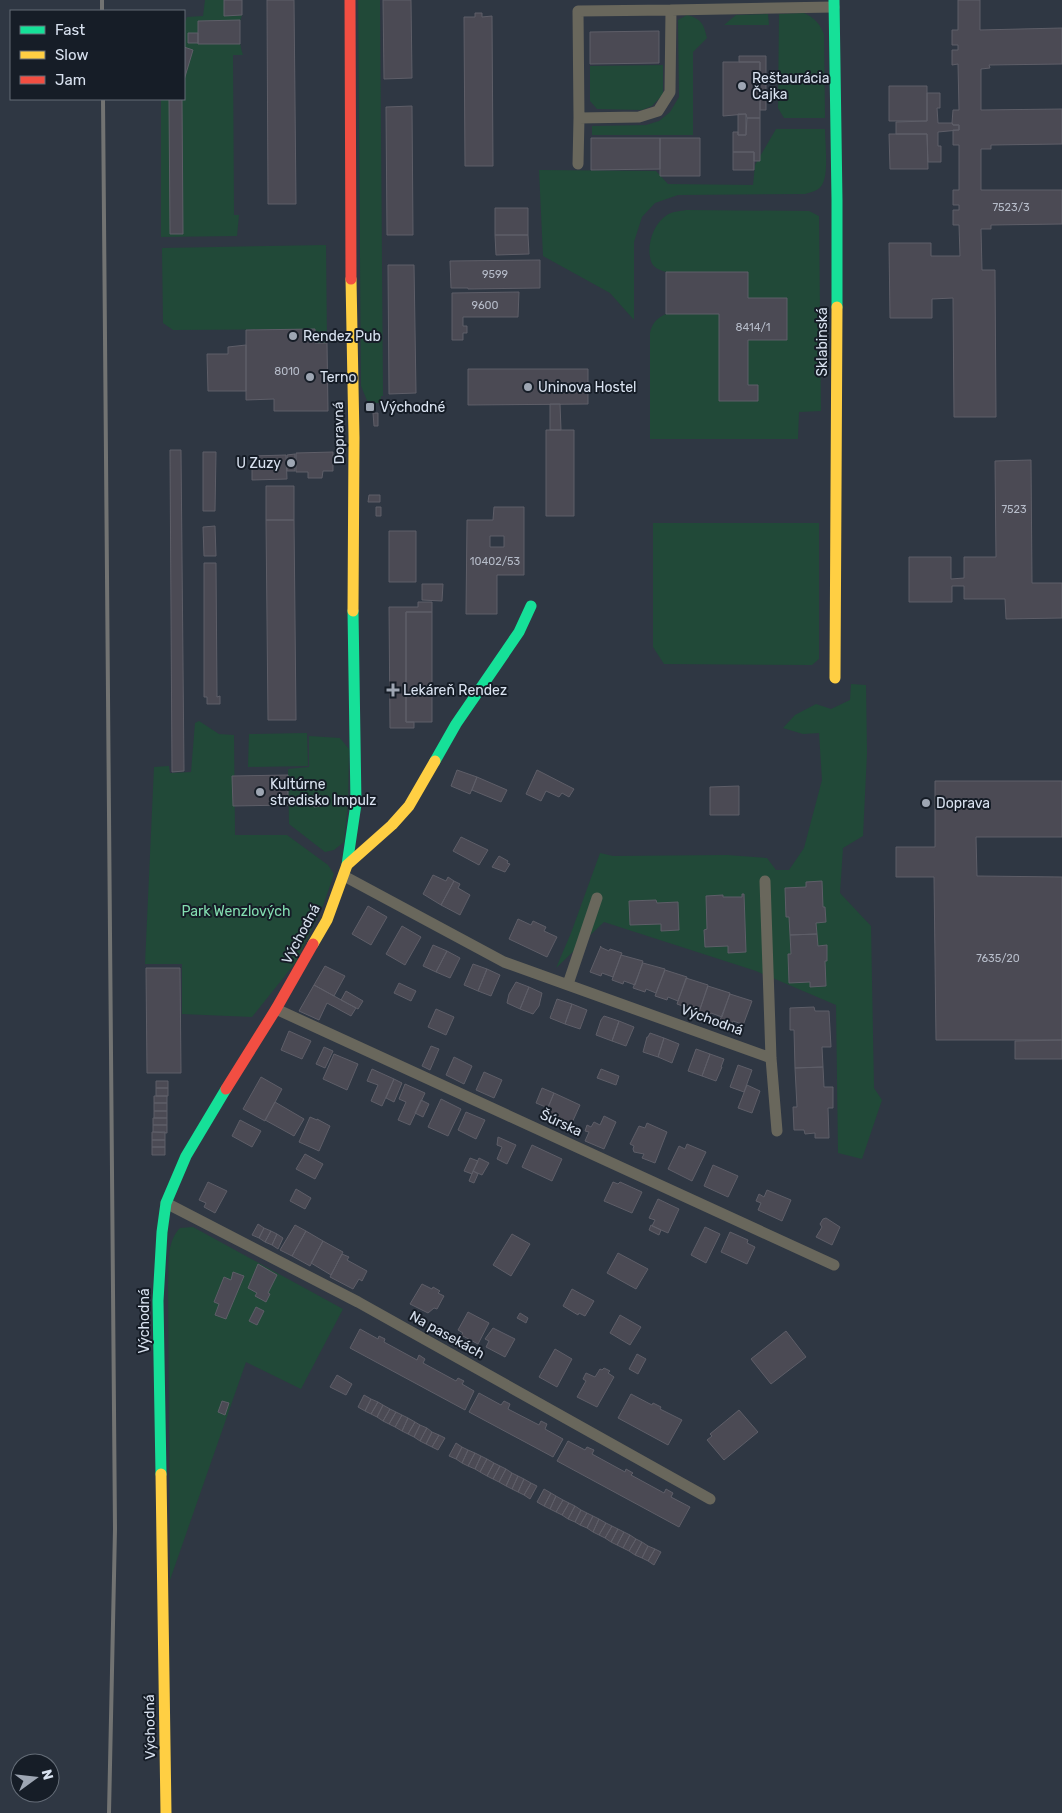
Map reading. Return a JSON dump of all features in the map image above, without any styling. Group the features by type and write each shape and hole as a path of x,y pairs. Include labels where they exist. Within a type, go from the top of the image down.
{"street":[{"name":"Dopravná","path":"345,871 356,804 353,585 354,430 350,219 350,0"},
{"name":"Sklabinská","path":"578,164 578,11 671,10 834,3 837,200 835,678"},
{"path":"578,118 639,117 658,111 670,92 671,10"},
{"name":"Východná","path":"166,1813 158,1301 162,1232 166,1203 186,1156 202,1127 276,1009 328,920 345,871 362,850 392,825 409,806 456,724 519,632 531,606"},
{"name":"Východná","path":"345,871 504,962 771,1058"},
{"path":"765,881 771,1058 777,1131"},
{"path":"568,984 597,898"},
{"name":"Šúrska","path":"276,1009 834,1264"},
{"name":"Na pasekách","path":"166,1203 358,1302 710,1499"}],"green space":[{"path":"205,0 224,0 224,16 242,15 239,35 243,55 233,55 234,215 239,215 237,236 161,237 161,100 185,100 185,22 187,17 203,16"},
{"path":"358,0 380,0 383,396 381,396 381,403 368,403 361,386"},
{"path":"804,13 817,22 824,34 825,118 784,118 778,108 779,14"},
{"path":"768,14 769,25 724,25 736,15"},
{"path":"687,15 696,18 702,23 707,38 693,52 693,135 592,135 592,126 646,125 659,121 670,112 679,97 678,20"},
{"path":"663,65 663,94 652,106 642,110 597,109 590,101 590,66"},
{"path":"776,129 825,129 826,166 822,185 817,190 805,194 678,195 655,203 642,217 634,242 634,320 610,293 543,256 539,170 656,171 668,184 753,185 755,165"},
{"path":"686,210 809,211 819,216 821,411 799,412 798,439 650,439 650,333 655,321 666,314 666,272 653,265 649,249 650,242 654,230 662,219 671,213"},
{"path":"326,245 327,343 315,343 315,329 173,330 163,323 162,248"},
{"path":"653,523 819,523 819,659 812,665 664,664 653,647"},
{"path":"851,684 866,685 867,753 863,836 843,848 840,893 871,926 874,1088 882,1100 862,1159 838,1153 836,1005 756,971 604,922 556,968 571,933 600,853 613,856 727,855 767,858 776,870 789,870 804,848 822,780 819,733 803,734 783,728 795,715 816,704 831,709 850,700"},
{"name":"Park Wenzlových","path":"199,721 219,734 234,735 235,835 287,835 328,865 334,874 323,906 296,962 252,1017 182,1014 182,964 145,964 154,767 169,766 170,773 191,772 195,723"},
{"path":"307,733 308,766 248,767 249,734"},
{"path":"309,736 340,738 349,749 348,802 344,842 334,850 325,852 289,824 288,769 309,767"},
{"path":"193,1227 343,1309 301,1389 246,1362 170,1580 169,1262 172,1240 180,1228"}],"building":[{"path":"224,0 242,0 242,15 224,16"},
{"path":"267,0 294,0 296,204 268,204"},
{"path":"383,0 411,0 412,78 384,79"},
{"path":"958,0 980,0 980,30 1062,28 1062,64 989,65 990,68 981,69 981,110 1062,109 1062,144 991,145 991,149 981,149 981,190 1062,190 1062,224 991,225 991,229 981,229 982,270 995,270 996,417 954,417 953,298 932,299 932,318 890,318 889,243 931,243 931,256 960,256 959,225 953,225 953,210 959,210 959,205 953,205 953,190 959,190 959,145 953,145 953,130 959,130 959,125 953,125 952,123 953,110 959,110 958,64 952,65 952,50 958,50 958,45 952,45 952,30 958,30"},
{"path":"475,13 482,13 482,17 492,16 493,166 465,166 464,17 475,17"},
{"path":"240,20 240,44 198,44 198,21"},
{"path":"659,31 659,63 590,64 590,32"},
{"path":"188,33 198,33 198,43 188,43"},
{"path":"185,47 193,50 185,77"},
{"path":"739,56 766,56 766,110 760,110 760,62 739,62"},
{"name":"Reštaurácia Čajka","path":"723,62 760,62 760,118 747,118 746,114 723,116"},
{"path":"889,86 927,86 927,121 889,121"},
{"path":"927,93 940,93 940,108 937,108 938,123 959,125 959,130 938,132 938,146 941,146 941,162 928,162 927,134 896,134 896,122 927,121"},
{"path":"169,100 182,100 183,234 170,234"},
{"path":"412,106 413,235 387,235 386,107"},
{"path":"738,114 746,114 746,135 738,135"},
{"path":"747,118 760,118 760,161 754,161 754,152 733,152 733,132 738,132 738,135 746,135"},
{"path":"889,134 927,134 928,169 890,169"},
{"path":"591,138 660,138 660,169 591,170"},
{"path":"660,138 700,138 700,176 660,176"},
{"path":"733,152 754,152 754,170 733,170"},
{"path":"495,208 528,208 528,235 495,235"},
{"path":"495,235 528,235 529,254 496,255"},
{"path":"540,260 540,288 451,288 450,261"},
{"path":"388,265 414,265 416,393 389,394"},
{"path":"666,272 748,272 748,298 787,298 787,340 748,340 748,385 758,385 758,401 719,401 719,314 666,314"},
{"path":"519,292 518,317 463,317 463,326 467,326 467,333 463,333 463,340 452,340 452,293"},
{"path":"315,329 315,343 327,343 328,411 274,411 274,399 246,400 246,330"},
{"path":"246,345 246,391 208,391 207,354 228,354 228,347"},
{"name":"Uninova Hostel","path":"468,369 588,369 588,404 468,405"},
{"path":"550,404 560,404 561,430 550,430"},
{"path":"373,413 378,413 378,426 374,426"},
{"path":"546,430 574,430 574,516 546,516"},
{"path":"170,450 181,450 184,771 172,772"},
{"path":"203,452 216,452 215,511 203,511"},
{"path":"333,452 333,471 323,471 322,478 308,478 308,472 296,472 296,453"},
{"name":"U Zuzy","path":"295,454 295,471 287,471 287,455"},
{"path":"286,455 287,479 252,480 252,456"},
{"path":"1031,460 1032,583 1062,583 1062,618 1006,619 1005,599 964,599 964,586 952,586 952,602 909,602 909,557 951,557 951,579 964,578 964,557 996,557 995,461"},
{"path":"266,486 294,486 294,520 266,520"},
{"path":"369,495 380,495 380,502 368,502"},
{"path":"376,507 381,507 381,516 376,516"},
{"path":"494,507 524,507 524,575 497,575 497,614 466,614 467,520 493,520","holes":["490,536 504,536 504,547 490,547"]},
{"path":"266,520 294,520 296,720 268,720"},
{"path":"215,526 216,556 204,556 203,527"},
{"path":"389,531 416,531 416,582 389,582"},
{"path":"204,563 216,563 217,697 220,696 220,704 207,704 207,697 204,697"},
{"path":"422,584 443,584 442,601 422,600"},
{"path":"418,602 432,602 432,612 406,612 406,722 414,722 414,728 390,728 389,607 418,607"},
{"path":"406,612 432,612 432,722 406,722"},
{"path":"457,770 477,777 470,794 451,786"},
{"path":"537,770 574,789 569,797 562,793 559,797 546,791 541,801 526,794"},
{"name":"Kultúrne stredisko Impulz","path":"288,775 288,805 233,806 232,776"},
{"path":"477,777 507,790 501,802 472,790"},
{"path":"935,781 1062,781 1062,837 976,837 977,876 1062,877 1062,1040 936,1040 934,877 896,877 896,847 935,847"},
{"path":"739,786 739,815 710,815 710,787"},
{"path":"320,795 322,806 314,807 312,796"},
{"path":"461,837 488,850 479,865 453,851"},
{"path":"499,856 510,864 505,872 492,867"},
{"path":"433,875 446,881 448,877 454,881 441,905 423,894"},
{"path":"454,881 460,884 458,888 470,895 460,915 441,905"},
{"path":"822,881 823,907 825,907 826,922 816,923 817,934 790,935 789,917 786,917 785,888 806,887 806,882"},
{"path":"742,894 744,894 746,952 728,953 728,946 705,947 704,930 707,929 706,896 742,897"},
{"path":"656,900 657,903 678,902 679,930 661,931 661,924 630,925 629,901"},
{"path":"368,906 387,917 371,945 352,934"},
{"path":"518,919 531,925 533,921 546,927 544,931 557,937 547,957 509,939"},
{"path":"402,926 421,937 405,965 386,954"},
{"path":"817,934 818,946 827,945 827,961 825,961 826,986 810,987 810,982 789,983 788,954 791,954 790,935"},
{"path":"433,945 447,951 436,972 423,966"},
{"path":"600,947 622,953 613,977 602,973 601,976 590,972"},
{"path":"447,951 460,958 450,978 436,972"},
{"path":"621,955 643,961 635,985 624,981 623,984 612,980"},
{"path":"643,963 665,969 656,993 646,989 645,992 633,988"},
{"path":"473,964 487,969 478,991 464,985"},
{"path":"325,966 345,976 334,996 314,985"},
{"path":"146,968 180,968 181,1073 147,1073"},
{"path":"487,969 500,975 491,996 478,991"},
{"path":"665,970 687,977 678,1001 668,997 667,1000 655,996"},
{"path":"686,978 708,985 700,1009 690,1005 688,1008 677,1004"},
{"path":"516,982 529,987 520,1009 507,1003 509,994"},
{"path":"399,983 416,991 411,1001 394,993"},
{"path":"314,985 356,1008 351,1016 327,1003 319,1020 299,1011"},
{"path":"708,986 730,993 722,1017 711,1013 710,1016 699,1012"},
{"path":"529,987 542,993 539,1006 533,1014 520,1009"},
{"path":"346,991 363,1001 358,1009 341,1000"},
{"path":"730,994 752,1001 742,1028 742,1024 733,1021 732,1024 720,1020"},
{"path":"557,999 572,1004 565,1024 550,1018"},
{"path":"572,1004 587,1010 580,1029 565,1024"},
{"path":"814,1007 815,1011 829,1011 831,1047 822,1047 823,1067 795,1068 794,1030 790,1030 790,1008"},
{"path":"436,1009 454,1017 446,1035 428,1027"},
{"path":"604,1016 619,1021 612,1041 596,1035"},
{"path":"619,1021 634,1027 626,1046 612,1041"},
{"path":"289,1031 311,1041 302,1059 281,1050"},
{"path":"650,1033 664,1038 658,1057 643,1052"},
{"path":"664,1038 679,1044 672,1063 658,1057"},
{"path":"1062,1040 1062,1059 1015,1059 1015,1041"},
{"path":"431,1046 439,1049 430,1070 422,1066"},
{"path":"324,1047 333,1051 325,1068 316,1064"},
{"path":"696,1049 710,1054 702,1076 688,1071"},
{"path":"334,1054 358,1064 347,1090 323,1079"},
{"path":"710,1054 724,1059 716,1081 702,1076"},
{"path":"454,1057 472,1066 464,1084 446,1075"},
{"path":"738,1065 752,1070 744,1092 730,1087"},
{"path":"823,1067 824,1087 833,1087 833,1108 828,1108 829,1138 815,1138 815,1133 805,1134 804,1130 794,1130 793,1107 797,1107 795,1068"},
{"path":"372,1069 394,1079 382,1106 371,1101 378,1085 367,1081"},
{"path":"601,1069 619,1076 616,1085 597,1078"},
{"path":"484,1072 502,1080 494,1098 476,1090"},
{"path":"261,1077 282,1089 265,1121 243,1109"},
{"path":"394,1079 402,1083 394,1102 386,1098"},
{"path":"156,1081 168,1081 168,1088 156,1088"},
{"path":"405,1084 425,1093 410,1125 398,1120 406,1102 399,1099"},
{"path":"747,1085 760,1091 752,1113 738,1108"},
{"path":"156,1088 168,1088 168,1096 156,1096"},
{"path":"542,1088 554,1093 548,1108 536,1103"},
{"path":"554,1093 580,1105 571,1125 545,1114"},
{"path":"154,1096 167,1096 167,1103 154,1103"},
{"path":"441,1099 461,1109 448,1136 428,1127"},
{"path":"421,1100 429,1104 423,1117 415,1113"},
{"path":"275,1102 304,1119 294,1136 265,1120"},
{"path":"154,1103 167,1103 167,1111 154,1111"},
{"path":"154,1111 167,1111 167,1118 154,1118"},
{"path":"466,1112 485,1120 476,1139 458,1130"},
{"path":"604,1116 616,1122 604,1149 585,1141 589,1132 585,1131 587,1125 591,1127 594,1122 600,1125"},
{"path":"310,1117 330,1126 319,1151 299,1142"},
{"path":"153,1118 167,1118 167,1125 153,1125"},
{"path":"240,1120 261,1131 252,1147 232,1136"},
{"path":"647,1123 667,1132 655,1163 642,1158 644,1154 634,1152 634,1146 630,1144 639,1126 645,1128"},
{"path":"153,1125 167,1125 167,1133 153,1132"},
{"path":"152,1132 165,1132 165,1140 152,1140"},
{"path":"498,1137 516,1145 507,1164 497,1159 502,1147 497,1145"},
{"path":"152,1140 165,1140 165,1147 152,1147"},
{"path":"687,1144 706,1152 692,1181 668,1169 679,1146 685,1149"},
{"path":"532,1145 562,1159 552,1181 522,1167"},
{"path":"152,1147 165,1147 165,1155 152,1155"},
{"path":"305,1154 323,1164 315,1179 296,1169"},
{"path":"470,1158 478,1161 472,1174 464,1171"},
{"path":"479,1158 489,1163 482,1175 473,1171"},
{"path":"713,1165 738,1176 728,1197 704,1186"},
{"path":"473,1171 478,1174 474,1183 469,1181"},
{"path":"208,1182 227,1191 215,1213 204,1207 206,1203 199,1200"},
{"path":"613,1182 618,1184 620,1182 642,1192 632,1213 604,1201"},
{"path":"296,1189 311,1198 305,1209 290,1201"},
{"path":"767,1190 791,1200 782,1221 758,1210 761,1203 756,1201 759,1194 764,1197"},
{"path":"658,1199 679,1209 668,1233 652,1226 655,1220 649,1218"},
{"path":"826,1218 840,1227 832,1245 816,1237 822,1227 820,1224"},
{"path":"258,1224 264,1228 259,1238 252,1235"},
{"path":"295,1225 306,1231 292,1256 280,1250"},
{"path":"651,1225 661,1230 659,1235 649,1230"},
{"path":"705,1227 720,1234 706,1263 691,1255"},
{"path":"264,1228 271,1231 265,1242 259,1238"},
{"path":"271,1231 277,1234 272,1245 265,1242"},
{"path":"306,1231 323,1241 310,1266 292,1256"},
{"path":"730,1232 748,1240 747,1243 755,1247 747,1264 721,1252"},
{"path":"277,1234 283,1238 278,1249 272,1245"},
{"path":"512,1234 530,1244 511,1276 493,1265"},
{"path":"323,1241 343,1252 331,1275 311,1263"},
{"path":"618,1253 648,1269 636,1289 607,1273"},
{"path":"342,1254 349,1257 347,1260 367,1271 362,1281 359,1279 353,1289 330,1277"},
{"path":"258,1264 277,1275 268,1293 270,1294 266,1302 255,1296 257,1293 248,1288"},
{"path":"233,1272 244,1276 226,1319 215,1315 219,1304 214,1302 224,1277 231,1280"},
{"path":"422,1284 432,1289 433,1287 444,1296 437,1309 434,1308 428,1313 410,1304"},
{"path":"572,1289 594,1301 585,1316 579,1313 578,1315 563,1306"},
{"path":"256,1307 264,1311 257,1325 249,1321"},
{"path":"468,1312 489,1323 478,1344 461,1335 463,1333 458,1330"},
{"path":"520,1313 528,1318 526,1323 517,1318"},
{"path":"620,1315 641,1327 630,1345 610,1333"},
{"path":"493,1328 515,1339 505,1357 486,1347 489,1341 485,1339"},
{"path":"360,1329 378,1339 379,1336 385,1339 384,1342 417,1360 419,1355 425,1359 423,1363 456,1381 458,1378 464,1381 462,1384 474,1391 465,1410 350,1348"},
{"path":"786,1331 806,1357 771,1384 751,1359"},
{"path":"555,1349 572,1359 557,1387 539,1377"},
{"path":"637,1354 646,1359 638,1374 629,1369"},
{"path":"604,1368 610,1371 608,1373 614,1377 597,1407 577,1397 586,1381 583,1379 586,1373 595,1377 600,1369"},
{"path":"337,1375 352,1384 346,1395 330,1387"},
{"path":"479,1393 501,1405 504,1401 510,1404 508,1409 539,1425 541,1421 547,1424 545,1429 563,1439 553,1457 469,1412"},
{"path":"631,1394 652,1405 653,1403 661,1407 660,1409 682,1420 668,1445 618,1418"},
{"path":"364,1395 371,1399 365,1411 358,1407"},
{"path":"371,1399 378,1402 371,1414 365,1411"},
{"path":"222,1401 229,1403 225,1415 218,1412"},
{"path":"378,1402 383,1405 377,1417 371,1414"},
{"path":"383,1405 390,1409 383,1421 377,1417"},
{"path":"390,1409 396,1412 389,1424 383,1421"},
{"path":"739,1410 758,1432 724,1460 707,1440 712,1436 710,1434"},
{"path":"396,1412 402,1415 395,1427 389,1424"},
{"path":"402,1415 408,1418 402,1431 395,1427"},
{"path":"408,1418 415,1422 408,1434 402,1431"},
{"path":"415,1422 420,1425 414,1437 408,1434"},
{"path":"420,1425 427,1428 420,1441 414,1437"},
{"path":"427,1428 432,1432 426,1444 420,1441"},
{"path":"432,1432 439,1435 432,1447 426,1444"},
{"path":"439,1435 445,1438 438,1450 432,1447"},
{"path":"568,1441 585,1450 587,1447 594,1450 592,1454 625,1472 626,1469 633,1473 631,1475 664,1493 666,1489 673,1493 671,1497 690,1507 679,1527 557,1461"},
{"path":"456,1443 462,1447 456,1459 449,1456"},
{"path":"462,1447 468,1450 462,1463 456,1459"},
{"path":"468,1450 475,1453 468,1466 462,1463"},
{"path":"475,1453 481,1456 475,1469 468,1466"},
{"path":"481,1456 487,1459 480,1472 475,1469"},
{"path":"487,1459 494,1463 487,1476 480,1472"},
{"path":"494,1463 500,1466 493,1479 487,1476"},
{"path":"500,1466 506,1469 499,1482 493,1479"},
{"path":"506,1469 512,1473 506,1486 499,1482"},
{"path":"512,1473 518,1476 512,1489 506,1486"},
{"path":"518,1476 524,1479 518,1492 512,1489"},
{"path":"524,1479 531,1483 524,1495 518,1492"},
{"path":"531,1483 537,1486 530,1499 524,1495"},
{"path":"544,1489 551,1493 544,1506 537,1502"},
{"path":"551,1493 556,1496 550,1509 544,1506"},
{"path":"556,1496 563,1500 556,1512 550,1509"},
{"path":"563,1500 569,1503 562,1515 556,1512"},
{"path":"569,1503 575,1506 568,1519 562,1515"},
{"path":"575,1506 581,1510 575,1522 568,1519"},
{"path":"581,1510 587,1513 580,1525 575,1522"},
{"path":"587,1513 593,1516 587,1528 580,1525"},
{"path":"593,1516 599,1519 593,1532 587,1528"},
{"path":"599,1519 606,1523 599,1535 593,1532"},
{"path":"606,1523 612,1526 605,1538 599,1535"},
{"path":"612,1526 618,1529 611,1542 605,1538"},
{"path":"618,1529 624,1532 617,1545 611,1542"},
{"path":"624,1532 630,1535 623,1548 617,1545"},
{"path":"630,1535 636,1539 629,1551 623,1548"},
{"path":"636,1539 642,1542 635,1555 629,1551"},
{"path":"642,1542 648,1546 642,1558 635,1555"},
{"path":"648,1546 655,1549 648,1561 642,1558"},
{"path":"655,1549 661,1552 654,1565 648,1561"}],"railway":[{"path":"102,0 102,10"},
{"path":"103,100 115,1529 109,1813"}],"traffic: fast":[{"path":"834,0 837,307"},
{"path":"435,761 456,724 519,632 531,606"},
{"path":"347,865 356,804 353,611"},
{"path":"161,1474 158,1301 162,1232 166,1203 186,1156 226,1089"}],"traffic: slow":[{"path":"351,279 354,438 353,611"},
{"path":"835,678 837,307"},
{"path":"313,944 327,920 347,865 392,825 409,806 435,761"},
{"path":"161,1474 166,1813"}],"traffic: jam":[{"path":"350,0 351,279"},
{"path":"226,1089 276,1009 313,944"}],"place":[{"name":"Reštaurácia Čajka","path":"742,86"},
{"name":"Rendez Pub","path":"293,336"},
{"name":"Terno","path":"310,377"},
{"name":"Uninova Hostel","path":"528,387"},
{"name":"Východné","path":"370,407"},
{"name":"U Zuzy","path":"291,463"},
{"name":"Lekáreň Rendez","path":"393,690"},
{"name":"Kultúrne stredisko Impulz","path":"260,792"},
{"name":"Doprava","path":"926,803"}]}
